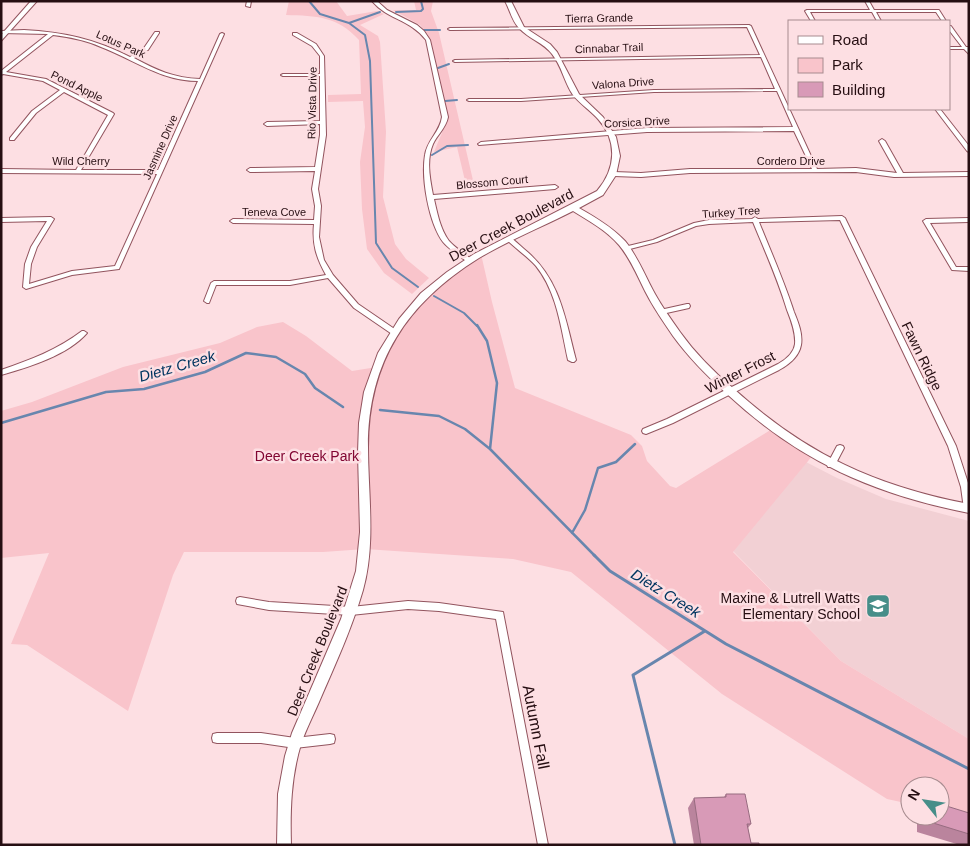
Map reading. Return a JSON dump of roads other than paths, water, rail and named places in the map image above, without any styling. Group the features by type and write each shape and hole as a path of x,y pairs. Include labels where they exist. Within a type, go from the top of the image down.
{"street":[{"path":"1,39 34,1"},
{"path":"374,1 380,7 416,26 423,32 429,43 445,117 443,124 429,146 428,174 431,197 439,230 446,241 469,260"},
{"path":"508,1 514,17 522,28 548,46 560,60 578,96 600,116 611,133 616,148 614,174"},
{"path":"867,1 878,20"},
{"path":"812,20 807,10 937,11 943,20"},
{"name":"Tierra Grande","path":"450,29 748,26 762,56"},
{"path":"950,28 969,53"},
{"name":"Lotus Park","path":"1,32 51,34 94,42 175,78 202,80"},
{"path":"2,74 51,34"},
{"path":"131,58 146,49 156,34"},
{"name":"Jasmine Drive","path":"1,220 51,219 34,247 28,264 26,288 72,273 116,268 222,34"},
{"name":"Rio Vista Drive","path":"295,34 314,45 320,51 323,75 323,134 315,189 318,212 316,222 318,247 321,260 330,276 356,306 394,332"},
{"path":"950,48 967,48"},
{"path":"762,56 815,170"},
{"name":"Cinnabar Trail","path":"456,61 762,56"},
{"name":"Pond Apple","path":"2,74 33,77 111,114 78,170"},
{"path":"283,75 323,75"},
{"path":"12,139 34,112 63,90"},
{"name":"Valona Drive","path":"469,100 654,91 778,90"},
{"path":"939,110 969,150"},
{"path":"267,124 323,122"},
{"name":"Corsica Drive","path":"481,144 664,130 795,129"},
{"path":"882,140 901,175"},
{"path":"250,170 317,169"},
{"name":"Cordero Drive","path":"614,174 641,176 690,171 815,170 856,170 901,175 969,174"},
{"name":"Wild Cherry","path":"1,171 160,172"},
{"name":"Deer Creek Boulevard","path":"284,845 283,806 285,786 295,743 351,611 360,583 365,548 364,410 374,374 394,332 421,298 440,279 469,260 508,239 574,208 600,193 614,174"},
{"name":"Blossom Court","path":"431,197 555,187"},
{"path":"574,208 612,234 626,248 662,312 686,346 730,392 775,431 831,465 873,484 906,495 969,509"},
{"name":"Turkey Tree","path":"626,248 654,241 694,225 719,221 842,218"},
{"name":"Fawn Ridge","path":"842,218 952,446 965,487 969,509"},
{"name":"Winter Frost","path":"646,431 730,392 781,366 792,357 798,343 794,321 755,219"},
{"path":"969,220 926,221 954,268 969,268"},
{"name":"Teneva Cove","path":"233,222 316,222"},
{"path":"508,239 532,259 546,275 557,305 572,360"},
{"path":"207,301 214,283 290,283 330,276"},
{"path":"662,312 688,306"},
{"path":"1,372 53,354 72,343 84,333"},
{"path":"831,465 840,448"},
{"path":"240,601 269,606 351,611"},
{"name":"Autumn Fall","path":"351,611 408,605 439,606 500,615 543,845"},
{"path":"217,738 261,738 295,743 330,739"}],"waterway":[{"path":"309,1 320,14 349,23"},
{"path":"396,12 421,11 423,9 421,1"},
{"path":"349,23 380,12"},
{"path":"349,23 365,35 370,61 376,243 392,268 418,287"},
{"path":"424,30 440,30"},
{"path":"438,68 449,64"},
{"path":"445,101 457,100"},
{"path":"432,155 447,146 468,145"},
{"path":"434,296 464,313 477,326"},
{"path":"477,325 487,341 497,383 490,449"},
{"name":"Dietz Creek","path":"1,423 106,392 144,389 205,372 246,353 276,357 305,374 315,388 343,407"},
{"name":"Dietz Creek","path":"380,410 439,416 465,429 490,449"},
{"path":"572,533 585,510 598,468 616,462 635,444"},
{"name":"Dietz Creek","path":"490,449 572,533"},
{"name":"Dietz Creek","path":"572,533 595,556"},
{"name":"Dietz Creek","path":"595,556 610,571 726,644 969,769"},
{"path":"675,845 633,675 705,631"}],"place":[{"name":"Maxine & Lutrell Watts Elementary School","path":"878,606"}],"park label":[{"name":"Deer Creek Park","path":"307,456"}]}
